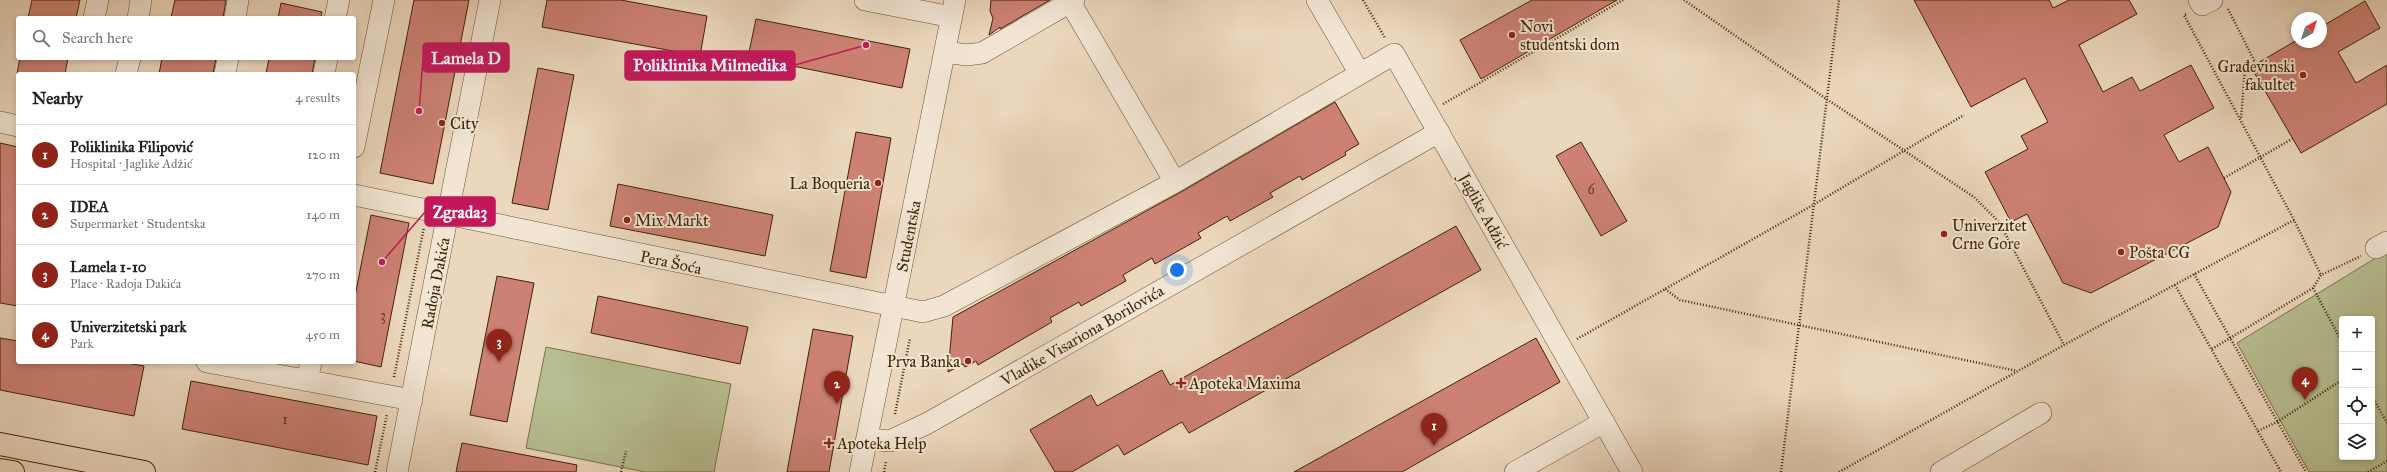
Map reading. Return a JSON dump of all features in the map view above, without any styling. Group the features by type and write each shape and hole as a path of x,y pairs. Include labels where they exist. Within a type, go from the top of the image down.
{"main road":[{"path":"0,444 144,472"},
{"path":"0,470 13,472"}],"street":[{"path":"94,16 98,0"},
{"path":"138,16 141,0"},
{"path":"235,16 238,0"},
{"path":"335,16 339,0"},
{"path":"356,137 384,0"},
{"name":"Radoja Dakića","path":"397,472 490,0"},
{"path":"865,0 954,8"},
{"path":"1316,0 1360,74"},
{"path":"945,52 967,56 982,53 1072,1 1175,182"},
{"name":"Studentska","path":"860,472 954,8"},
{"name":"Pera Šoća","path":"356,195 893,308 924,312 937,309 1175,182 1394,54"},
{"name":"Jaglike Adžić","path":"1394,54 1429,113 1632,472"},
{"path":"126,72 130,60"},
{"path":"224,72 228,60"},
{"path":"324,72 327,60"},
{"path":"0,122 16,126"},
{"name":"Vladike Visariona Borilovića","path":"867,439 890,441 921,426 1439,132"},
{"path":"231,364 309,371 390,396 412,400"},
{"path":"1941,472 2041,413"},
{"path":"1515,472 1604,422"}],"path":[{"path":"1363,0 1394,54"},
{"path":"1429,113 1623,0"},
{"path":"1684,0 1825,98 1974,197 1999,222 2064,345"},
{"path":"1781,472 1825,98 1839,0"},
{"path":"2240,120 2245,68 2255,62 2210,3 2184,15 2240,120 2294,220 2321,275"},
{"path":"1561,348 1813,205 1964,115"},
{"path":"2224,178 2292,139"},
{"path":"375,472 427,210"},
{"path":"1839,472 2064,345 2294,220"},
{"path":"2212,349 2313,288 2321,275 2382,245"},
{"path":"2194,274 2306,472"},
{"path":"2175,284 2281,472"},
{"path":"2313,288 2339,336"},
{"path":"1665,289 1680,300 2018,371"},
{"path":"895,414 910,338"},
{"path":"2258,432 2278,422 2339,382"},
{"path":"2375,401 2387,423"},
{"path":"622,472 626,451"},
{"path":"884,472 886,461"},
{"path":"2368,472 2387,461"}],"green space":[{"path":"2387,251 2387,472 2309,472 2237,343"},
{"path":"546,347 731,384 714,472 645,472 526,448"}],"building":[{"path":"32,0 80,0 76,16 28,16"},
{"path":"175,0 226,0 223,16 171,16"},
{"path":"414,0 469,0 433,184 380,173"},
{"path":"547,0 621,0 707,16 700,56 542,27"},
{"path":"991,0 1050,0 1000,29 1000,27 989,35 993,18 990,11"},
{"name":"Novi studentski dom","path":"1532,0 1617,0 1481,79 1460,40"},
{"path":"1914,0 2049,0 2053,8 2069,0 2129,0 2137,14 2079,45 2103,92 2132,77 2140,91 2191,65 2214,108 2164,135 2179,162 2208,147 2231,192 2218,227 2091,293 2063,283 2027,214 2011,222 1985,172 2028,149 2021,136 2048,122 2025,78 1971,107"},
{"name":"Građevinski fakultet","path":"2365,1 2380,28 2338,52 2356,83 2387,65 2387,104 2301,153 2251,67 2291,44 2291,48 2327,48 2327,23"},
{"path":"281,3 322,12 321,16 278,16"},
{"path":"756,19 910,49 902,88 748,57"},
{"path":"20,60 68,60 65,72 17,72"},
{"path":"162,60 216,60 213,72 159,72"},
{"path":"269,60 315,60 312,72 266,72"},
{"path":"538,68 574,75 548,210 512,203"},
{"path":"1335,102 1359,144 1345,152 1346,155 1302,180 1300,176 1270,193 1273,197 1230,221 1227,216 1198,233 1201,238 1155,264 1152,258 1123,275 1126,281 1081,306 1079,302 1050,318 1052,322 978,365 976,361 965,367 963,364 948,372 953,317 1181,192"},
{"path":"856,132 891,138 866,278 830,271"},
{"path":"1581,142 1627,221 1601,236 1556,156"},
{"path":"0,143 16,147 16,306 0,303"},
{"path":"618,184 773,215 765,256 610,226"},
{"path":"371,215 409,223 381,367 356,361 356,291"},
{"path":"1456,226 1481,270 1189,433 1182,422 1124,455 1118,445 1072,472 1055,472 1030,430 1091,395 1097,406 1162,370 1170,385"},
{"path":"497,276 534,283 507,422 470,415"},
{"path":"598,296 748,327 740,364 591,333"},
{"path":"813,329 853,336 829,472 787,472"},
{"path":"0,338 16,341 16,364 132,364 144,366 134,416 0,390"},
{"path":"1536,338 1560,382 1402,472 1294,472"},
{"path":"191,381 377,416 368,465 182,429"},
{"path":"462,443 577,465 576,472 456,472"}],"place":[{"name":"Novi studentski dom","path":"1512,35"},
{"name":"Poliklinika Milmedika","path":"866,45"},
{"name":"Građevinski fakultet","path":"2303,75"},
{"name":"Lamela D","path":"419,111"},
{"name":"City","path":"442,123"},
{"name":"La Boqueria","path":"878,183"},
{"name":"Mix Markt","path":"627,220"},
{"name":"Univerzitet Crne Gore","path":"1944,234"},
{"name":"Pošta CG","path":"2121,252"},
{"name":"Zgrada3","path":"382,262"},
{"name":"Prva Banka","path":"968,361"},
{"name":"Lamela 1-10","path":"499,362"},
{"name":"Apoteka Maxima","path":"1181,383"},
{"name":"Univerzitetski park","path":"2305,400"},
{"name":"IDEA","path":"837,404"},
{"name":"Apoteka Help","path":"829,443"},
{"name":"Poliklinika Filipović","path":"1434,446"}]}
